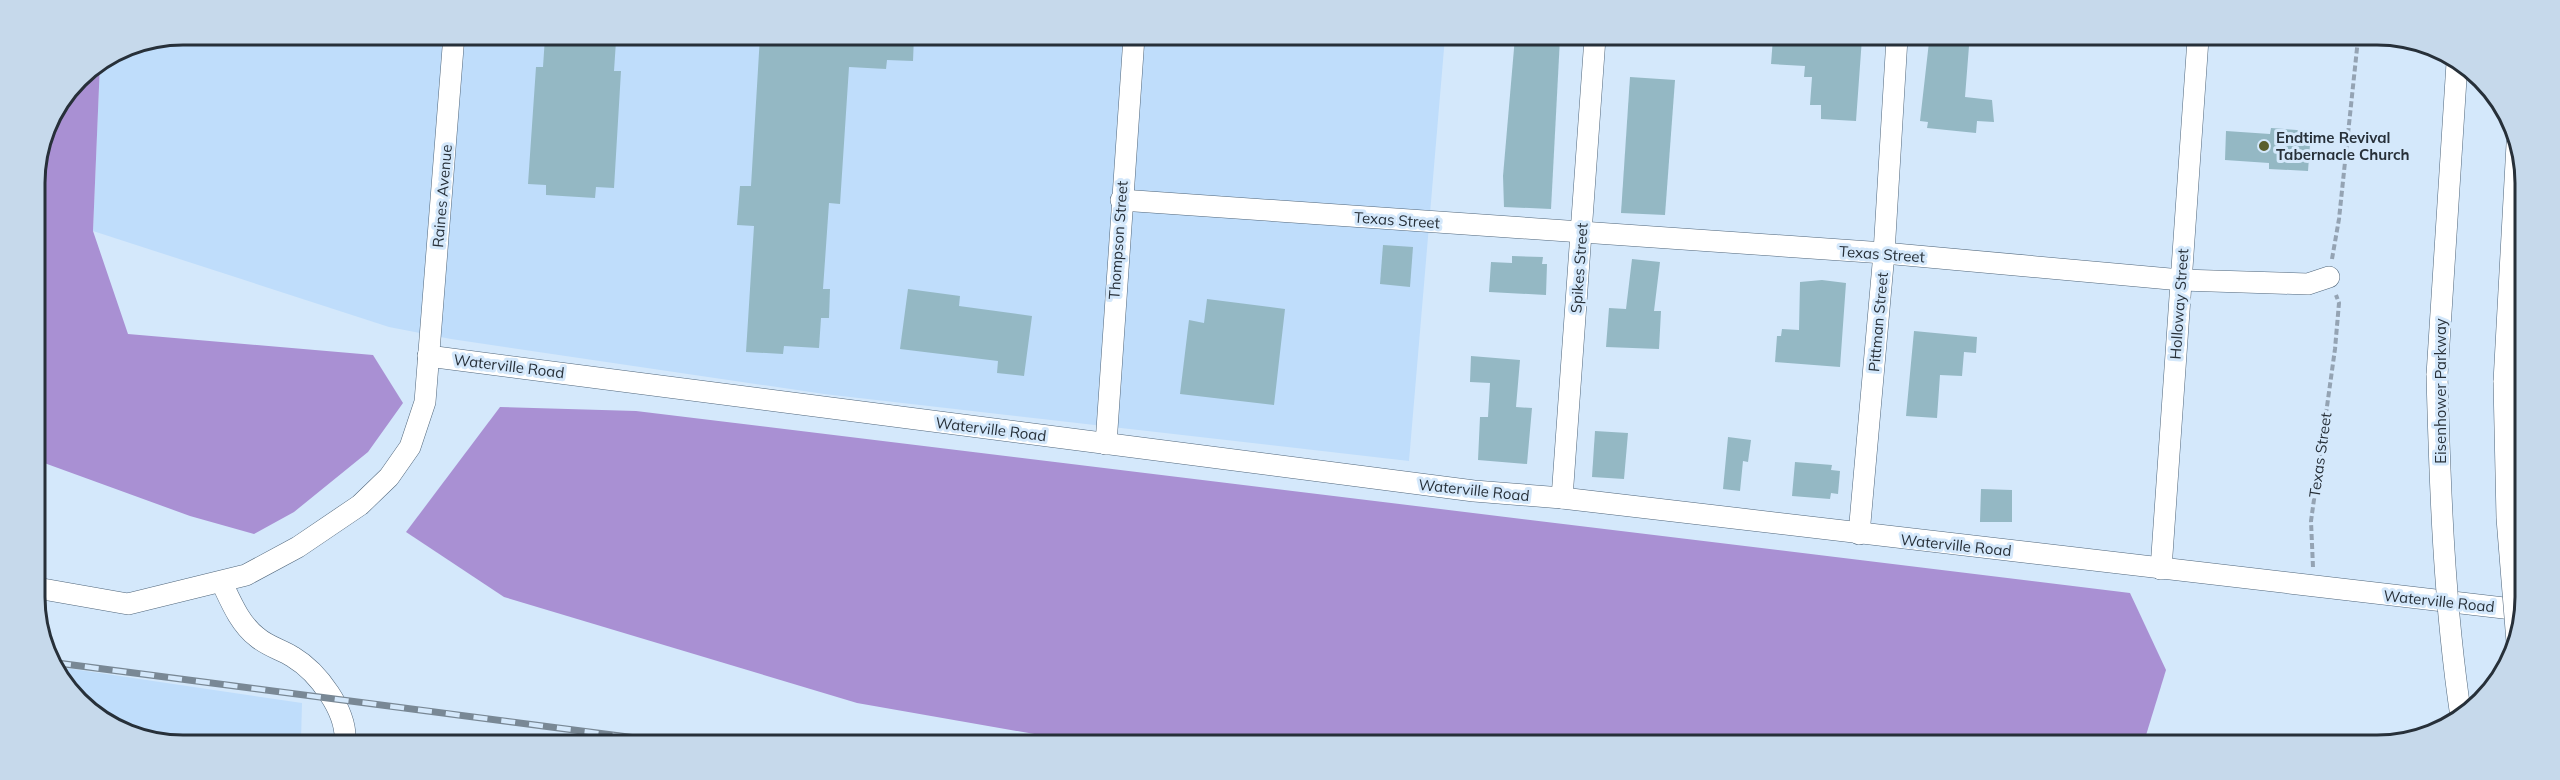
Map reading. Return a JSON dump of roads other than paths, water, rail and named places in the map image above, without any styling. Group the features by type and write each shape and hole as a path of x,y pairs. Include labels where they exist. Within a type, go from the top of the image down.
{"street":[{"name":"Raines Avenue","path":"45,589 128,604 222,583 246,575 298,547 360,505 389,477 410,447 419,427 425,402 453,45"},
{"name":"Thompson Street","path":"1106,444 1133,45"},
{"name":"Spikes Street","path":"1562,498 1594,45"},
{"name":"Pittman Street","path":"1859,534 1884,254 1897,45"},
{"name":"Holloway Street","path":"2161,569 2198,45"},
{"name":"Eisenhower Parkway","path":"2457,71 2437,375 2441,528 2452,658 2459,707"},
{"path":"2514,609 2507,518 2504,382 2515,182"},
{"name":"Texas Street","path":"1121,200 1884,254 2181,280 2308,285 2329,277"},
{"name":"Waterville Road","path":"428,356 1474,491 1562,498 2314,588 2514,609"},
{"path":"222,583 237,614 256,637 295,658 325,686 334,700 345,735"}],"railway":[{"path":"62,664 613,735"}],"place":[{"name":"Endtime Revival Tabernacle Church","path":"2264,146"}]}
